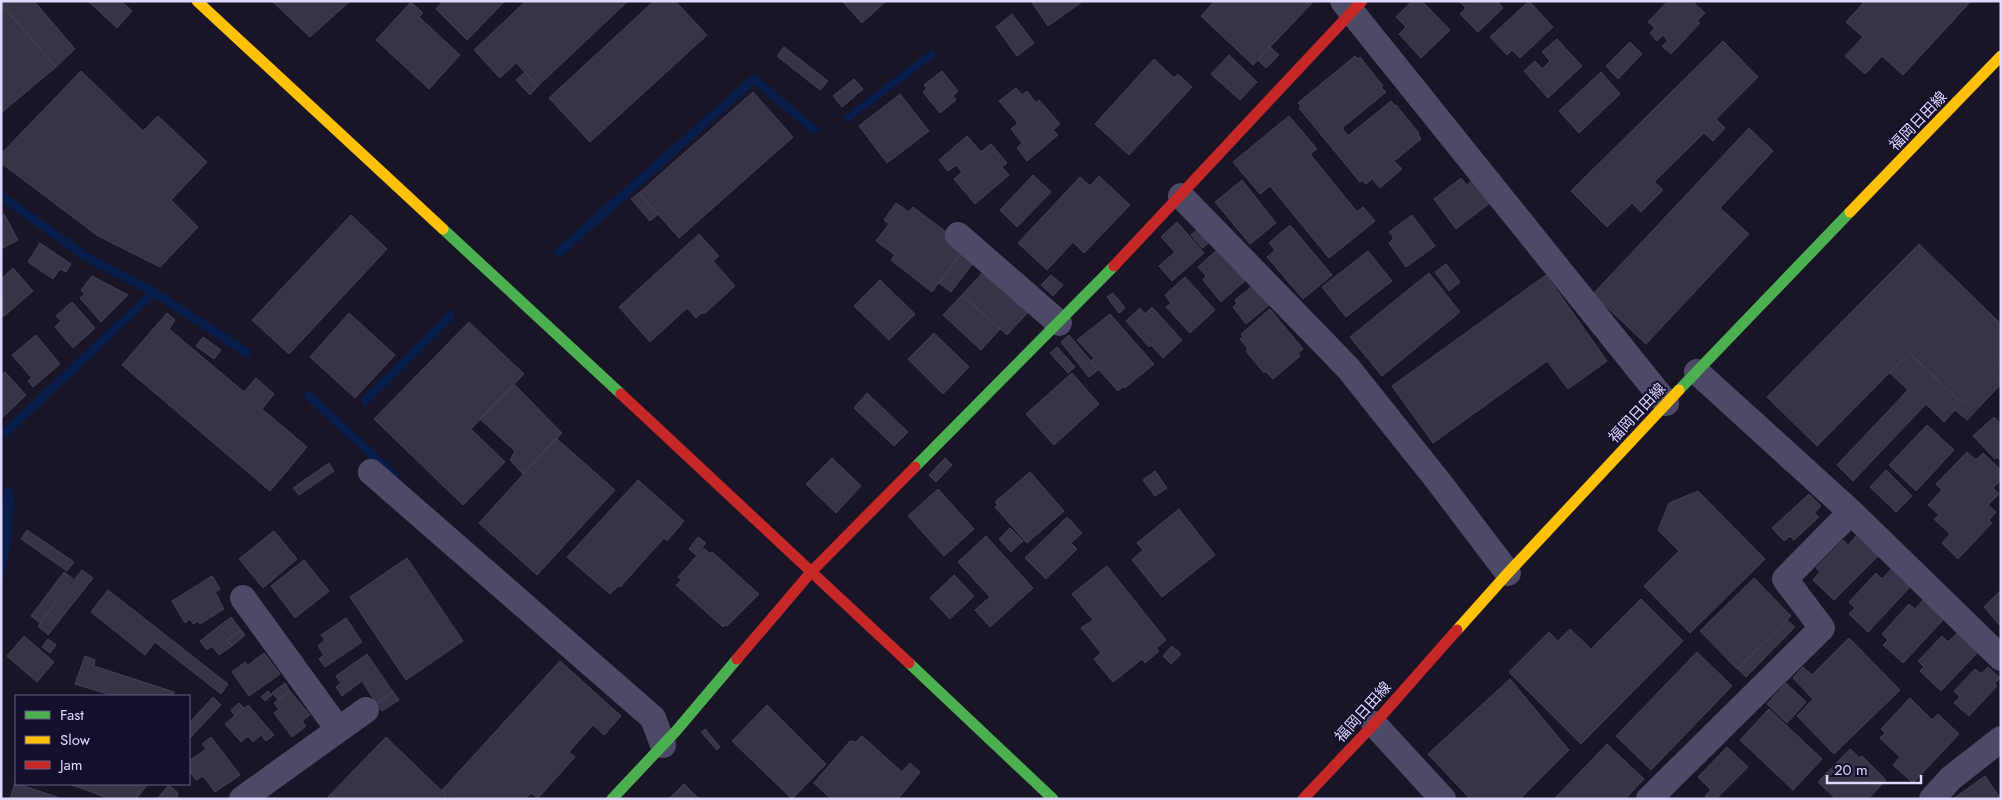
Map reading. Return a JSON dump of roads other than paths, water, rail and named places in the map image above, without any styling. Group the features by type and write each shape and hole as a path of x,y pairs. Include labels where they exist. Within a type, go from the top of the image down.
{"street":[{"path":"197,1 812,571 1053,799"},
{"path":"612,799 663,745 812,571 1059,323 1181,196 1352,5 1666,403"},
{"name":"福岡日田線","path":"1304,799 1374,724 1508,573 1666,403 2001,56"},
{"path":"1181,196 1348,368 1440,482 1508,573"},
{"path":"958,235 1059,323"},
{"path":"1697,372 1851,512 2001,658"},
{"path":"371,472 652,718 663,745"},
{"path":"1649,799 1822,628 1785,579 1851,512"},
{"path":"242,598 338,729"},
{"path":"242,799 366,710"},
{"path":"1374,724 1443,799"},
{"path":"1932,799 1951,778 2001,739"}],"water":[{"path":"932,49 936,56 847,123 844,116"},
{"path":"754,73 820,129 814,135 754,85 560,258 553,251"},
{"path":"451,309 455,318 364,408 361,398"},
{"path":"5,487 14,489 12,537 1,587 1,511"}],"waterway":[{"path":"1,196 86,257 154,292 247,353"},
{"path":"6,432 154,292"},
{"path":"309,396 394,475"}]}
